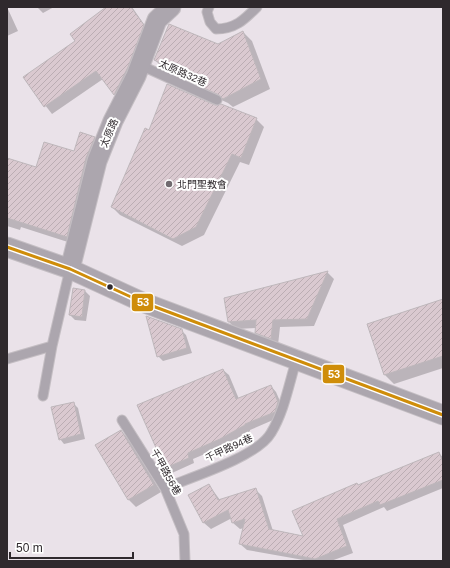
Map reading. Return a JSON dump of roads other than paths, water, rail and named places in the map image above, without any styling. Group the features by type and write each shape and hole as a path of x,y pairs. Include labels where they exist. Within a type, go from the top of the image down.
{"street":[{"name":"太原路","path":"70,269 97,161 140,66 157,13 171,7"},
{"path":"7,247 70,269 142,302 443,415"}],"lane":[{"path":"210,7 207,12 210,22 216,28 227,29 239,24 257,7"},
{"name":"太原路32巷","path":"140,66 217,100"},
{"path":"43,396 52,346 70,269"},
{"path":"7,359 52,346"},
{"name":"千甲路94巷","path":"165,488 250,452 263,444 278,421 296,361"},
{"name":"千甲路56巷","path":"122,420 165,488 184,534 185,561"}],"place":[{"name":"北門聖教會","path":"169,184"}]}
